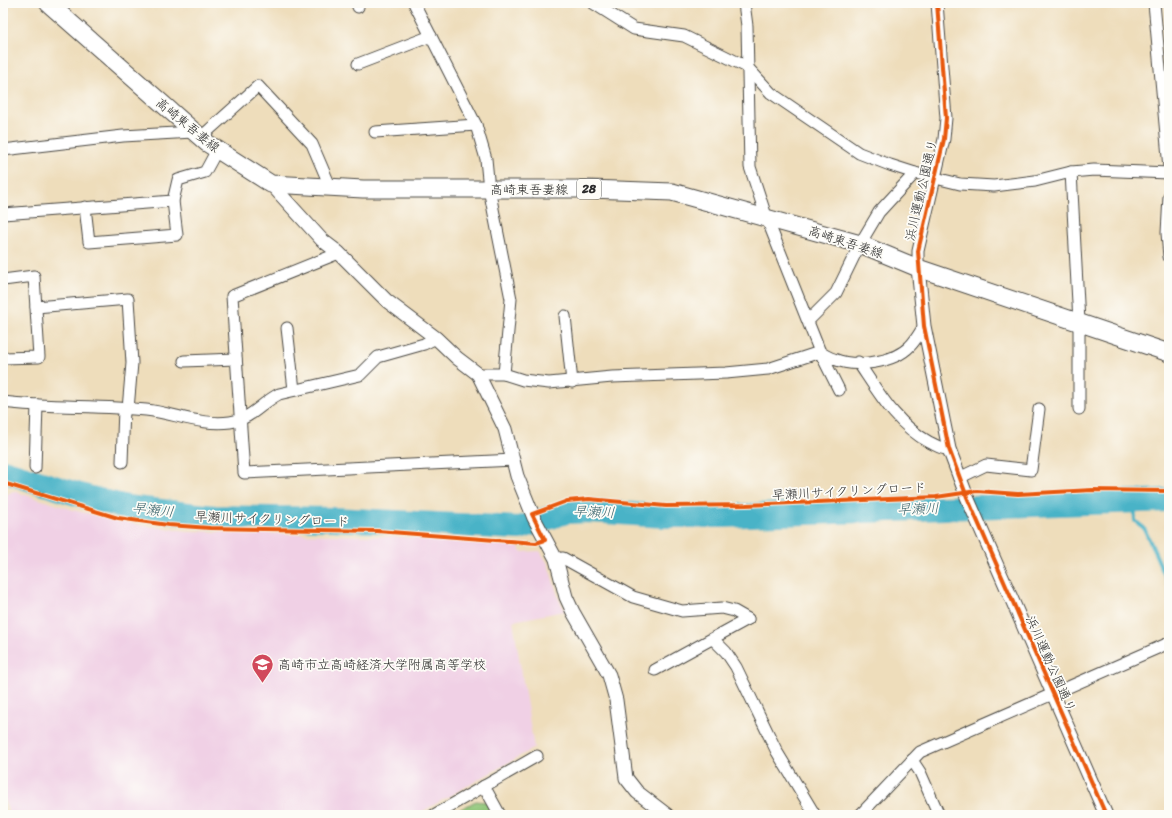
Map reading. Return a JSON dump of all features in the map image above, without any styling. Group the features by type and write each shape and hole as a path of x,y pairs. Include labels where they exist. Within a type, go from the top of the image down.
{"main road":[{"name":"高崎東吾妻線","path":"48,3 197,135 217,150 271,184 364,188 590,189 672,192 860,244 918,268 1169,353"}],"street":[{"path":"414,3 476,125 486,159 489,189 511,298 504,374"},
{"path":"593,3 634,29 684,36 747,68 771,93 859,153 915,173 960,184 994,186 1035,181 1071,172 1094,170 1169,173"},
{"path":"744,3 747,26 750,166 767,219 809,320 820,352 839,390"},
{"name":"浜川運動公園通り","path":"937,3 946,118 944,139 918,251 918,268 924,326 949,450 967,497 1106,815"},
{"path":"1154,3 1169,168"},
{"path":"358,64 431,36"},
{"path":"3,150 123,136 197,135 258,86 312,144 330,186"},
{"path":"375,132 476,125"},
{"path":"84,207 89,242 177,234 174,201 178,180 205,172 217,150"},
{"path":"1071,172 1078,322 1080,409"},
{"path":"809,320 836,293 860,244 879,212 915,173"},
{"path":"271,184 322,240 339,254 387,301 436,338 457,358 478,374 505,429 517,476 534,518 556,559 566,596 573,612 609,675 616,700 626,778 637,792 667,815"},
{"path":"1169,196 1167,233 1169,257"},
{"path":"3,214 174,201"},
{"path":"339,254 232,296 244,473 514,460"},
{"path":"3,280 34,276 39,357 3,358"},
{"path":"36,307 128,299 132,363 126,409 122,462"},
{"path":"565,316 572,382"},
{"path":"478,374 504,374 523,380 542,382 572,382 612,377 726,373 768,369 820,352 835,360 858,362 885,359 898,354 910,347 924,326"},
{"path":"287,328 294,390"},
{"path":"3,402 147,410 208,423 230,422 248,417 275,396 294,390 360,375 378,357 424,344 436,338"},
{"path":"184,361 236,359"},
{"path":"858,362 892,412 904,425 944,450 949,450"},
{"path":"35,468 38,405"},
{"path":"959,478 986,465 1031,470 1039,409"},
{"path":"556,559 563,558 633,597 682,611 722,608 734,611 748,619 655,670"},
{"path":"713,638 736,667 777,752 815,815"},
{"path":"860,815 920,752 1169,643"},
{"path":"434,815 537,756"},
{"path":"912,760 920,772 939,815"},
{"path":"484,786 500,815"}],"shaded area":[{"name":"高崎市立高崎経済大学附属高等学校","path":"13,491 77,511 140,525 188,531 402,537 518,545 521,552 540,551 548,564 559,600 565,611 513,621 534,748 416,815 10,815 3,797 3,497"}],"green space":[{"path":"476,801 486,802 494,815 449,815"}],"waterway":[{"path":"8,473 10,464"},
{"name":"早瀬川","path":"3,471 83,496 126,507 215,517 333,519 520,528 566,512 590,511 664,516 722,516 1169,500"},
{"path":"1134,500 1135,521 1144,528 1169,585"}],"cycle path":[{"path":"937,3 946,118 944,139 918,251 924,326 949,449 967,497 1106,815"},
{"name":"早瀬川サイクリングロード","path":"3,483 118,518 168,525 210,528 377,531 536,543 545,540 532,514 567,501 589,499 666,506 746,505 936,497 977,491 1018,494 1092,490 1169,491"}],"place":[{"name":"高崎市立高崎経済大学附属高等学校","path":"263,684"}]}
